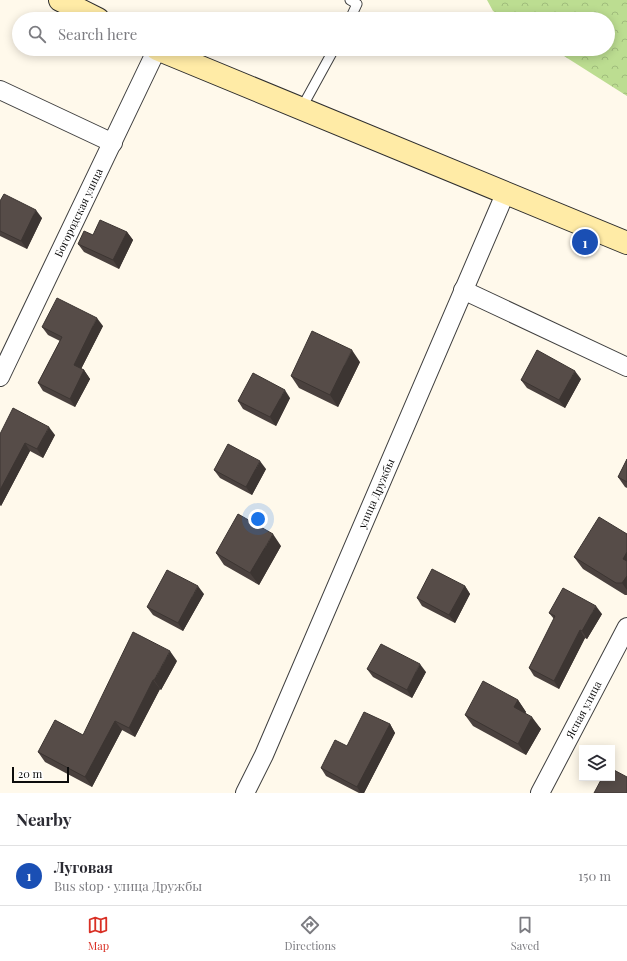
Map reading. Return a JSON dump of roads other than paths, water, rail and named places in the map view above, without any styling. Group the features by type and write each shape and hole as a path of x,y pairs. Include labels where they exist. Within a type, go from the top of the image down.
{"main road":[{"path":"60,0 84,12"},
{"path":"174,56 505,194 627,243"}],"street":[{"name":"Богородская улица","path":"0,377 154,56"},
{"path":"0,90 113,143"},
{"name":"улица Дружбы","path":"245,793 264,754 505,194"},
{"path":"463,290 627,368"},
{"name":"Ясная улица","path":"540,793 627,627"}],"lane":[{"path":"352,12 355,1"},
{"path":"301,109 330,56"}],"place":[{"name":"Луговая","path":"585,242"}]}
